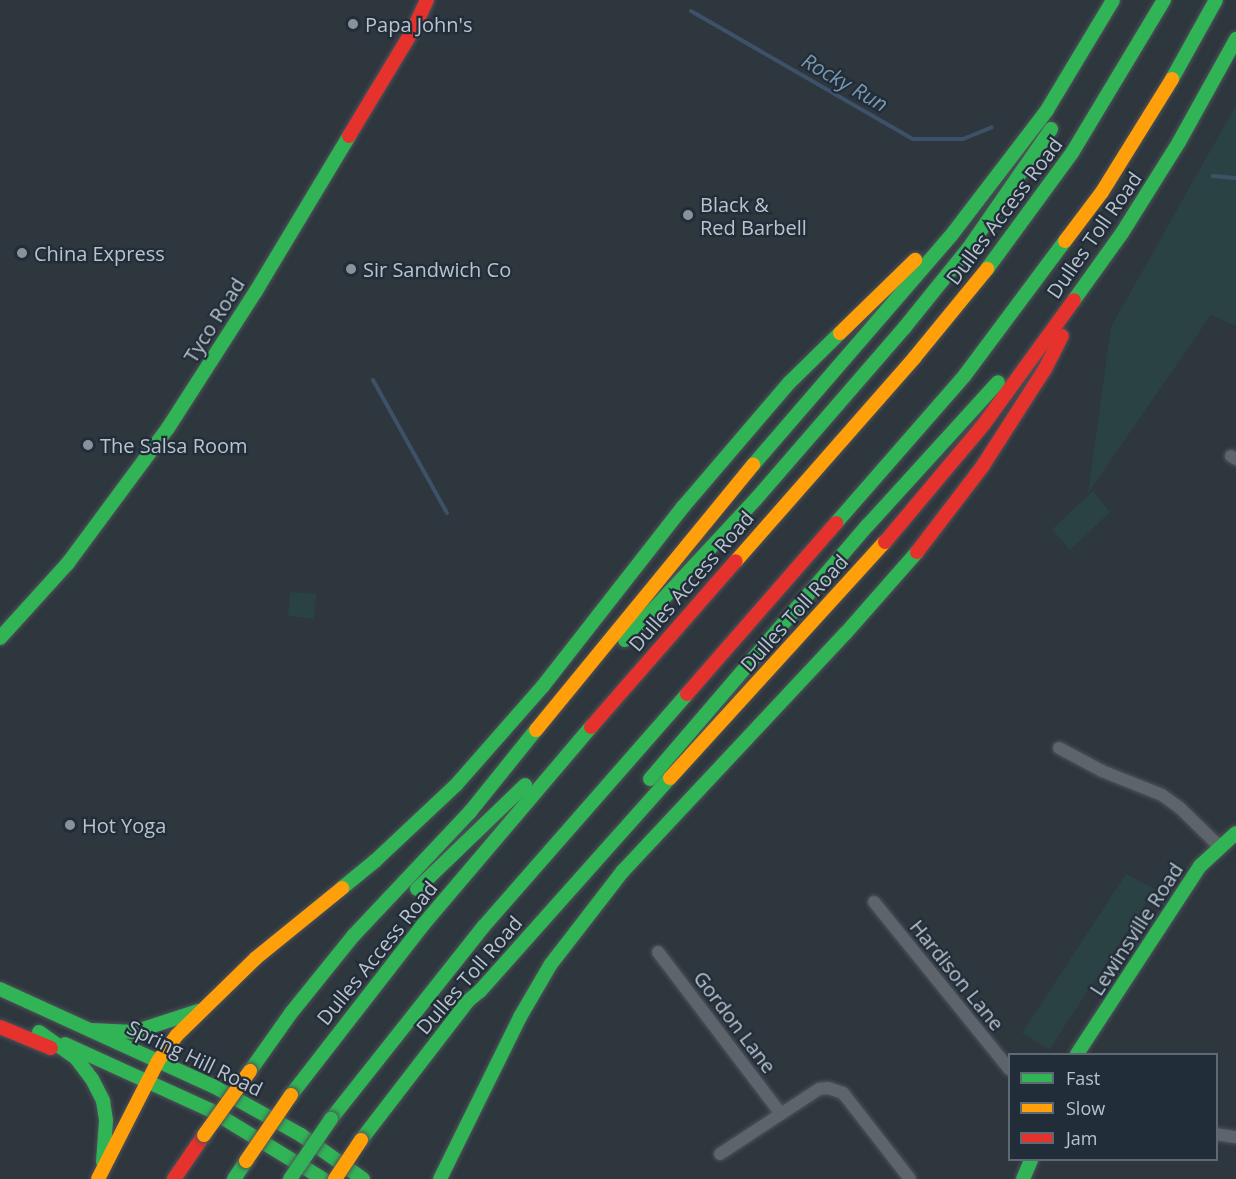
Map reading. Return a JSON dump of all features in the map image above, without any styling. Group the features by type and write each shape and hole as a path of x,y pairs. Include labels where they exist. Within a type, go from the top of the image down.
{"main road":[{"name":"Tyco Road","path":"0,638 82,544 168,428 261,282 413,30 427,0"},
{"path":"1077,62 1104,0"},
{"path":"174,1179 298,1005 354,935 470,812 704,522 906,290 993,183 1035,128 1113,0"},
{"name":"Dulles Access Road","path":"234,1179 291,1095 423,925 618,695 934,335 1042,198 1098,113 1164,0"},
{"path":"290,1179 331,1119 419,1004 484,926 965,375 1102,192 1151,116 1216,0"},
{"name":"Dulles Toll Road","path":"335,1179 361,1140 468,1001 480,991 603,851 898,528 984,424 1105,258 1179,142 1236,39"},
{"path":"1179,142 1236,65"},
{"path":"553,712 654,611 756,499 905,327 968,249 1064,110"},
{"path":"99,1177 166,1047 256,958 375,861 456,785 543,686 683,507 789,383 993,183"},
{"path":"468,1001 475,986 493,963 566,876 868,525 1009,370 1105,258"},
{"path":"440,1179 520,1017 550,964 623,871 845,633 935,531 982,467 1045,369 1105,258"},
{"path":"251,1069 403,902 561,748 715,575 791,496"},
{"name":"Lewinsville Road","path":"1078,1053 1173,904 1200,867 1236,833"},
{"path":"0,977 35,1004"},
{"name":"Spring Hill Road","path":"0,989 213,1086 301,1135 363,1179"},
{"path":"91,1030 134,1032 203,1009"},
{"name":"Spring Hill Road","path":"0,1016 149,1080 244,1129 323,1179"},
{"path":"0,1027 59,1051 84,1067"},
{"path":"39,1032 84,1067 103,1101 106,1121 105,1154 99,1177"},
{"path":"1023,1179 1031,1161"}],"street":[{"path":"1059,748 1102,771 1162,795 1180,808 1220,847"},
{"name":"Hardison Lane","path":"874,902 1008,1068"},
{"name":"Gordon Lane","path":"658,952 781,1114"},
{"path":"720,1154 819,1089 828,1088 843,1093 910,1179"},
{"path":"1218,1134 1236,1137"}],"green space":[{"path":"1236,105 1236,326 1211,315 1088,493 1111,327"},
{"path":"1093,491 1110,512 1070,550 1052,529"},
{"path":"290,592 316,594 314,619 288,616"},
{"path":"1126,874 1155,889 1049,1050 1022,1033"}],"waterway":[{"name":"Rocky Run","path":"691,11 913,139 963,139 992,127"},
{"name":"Rocky Run","path":"1213,176 1236,178"},
{"path":"373,380 447,513"}],"traffic: fast":[{"path":"753,465 950,237 1047,110 1113,0"},
{"path":"987,269 1072,153 1164,0"},
{"path":"1172,79 1216,0"},
{"path":"1074,300 1122,233 1179,142 1236,39"},
{"path":"625,640 756,499 905,327 968,249 1051,129"},
{"path":"0,638 68,563 168,428 256,291 349,136"},
{"path":"836,523 965,375 1065,241"},
{"path":"342,888 375,861 456,785 543,686 683,507 789,383 840,333"},
{"path":"650,779 868,525 998,382"},
{"path":"440,1179 520,1017 551,964 623,871 845,634 917,552"},
{"path":"331,1119 484,926 687,694"},
{"path":"291,1095 423,925 591,727"},
{"path":"250,1071 291,1013 354,935 470,812 536,730"},
{"path":"361,1140 468,1001 480,991 670,778"},
{"path":"417,889 525,785"},
{"path":"1078,1053 1200,866 1236,833"},
{"path":"0,989 213,1086 301,1135 363,1179"},
{"path":"91,1030 134,1032 198,1011"},
{"path":"39,1032 76,1058 92,1079 103,1101 106,1121 103,1162"},
{"path":"65,1044 210,1110 323,1179"},
{"path":"290,1179 331,1119"},
{"path":"234,1179 246,1161"},
{"path":"1023,1179 1031,1161"}],"traffic: slow":[{"path":"1065,241 1102,192 1172,79"},
{"path":"840,333 915,260"},
{"path":"736,561 915,357 987,269"},
{"path":"536,730 753,465"},
{"path":"670,778 885,542"},
{"path":"98,1179 158,1061 177,1035 256,958 342,888"},
{"path":"204,1135 250,1071"},
{"path":"246,1161 291,1095"},
{"path":"335,1179 361,1140"}],"traffic: jam":[{"path":"349,136 413,30 427,0"},
{"path":"885,542 984,424 1074,300"},
{"path":"917,552 982,467 1045,369 1062,336"},
{"path":"687,694 836,523"},
{"path":"591,727 736,561"},
{"path":"0,1027 51,1048"},
{"path":"174,1179 204,1135"}],"place":[{"name":"Papa John's","path":"353,24"},
{"name":"Black & Red Barbell","path":"688,215"},
{"name":"China Express","path":"22,253"},
{"name":"Sir Sandwich Co","path":"351,269"},
{"name":"The Salsa Room","path":"88,445"},
{"name":"Hot Yoga","path":"70,825"}]}
